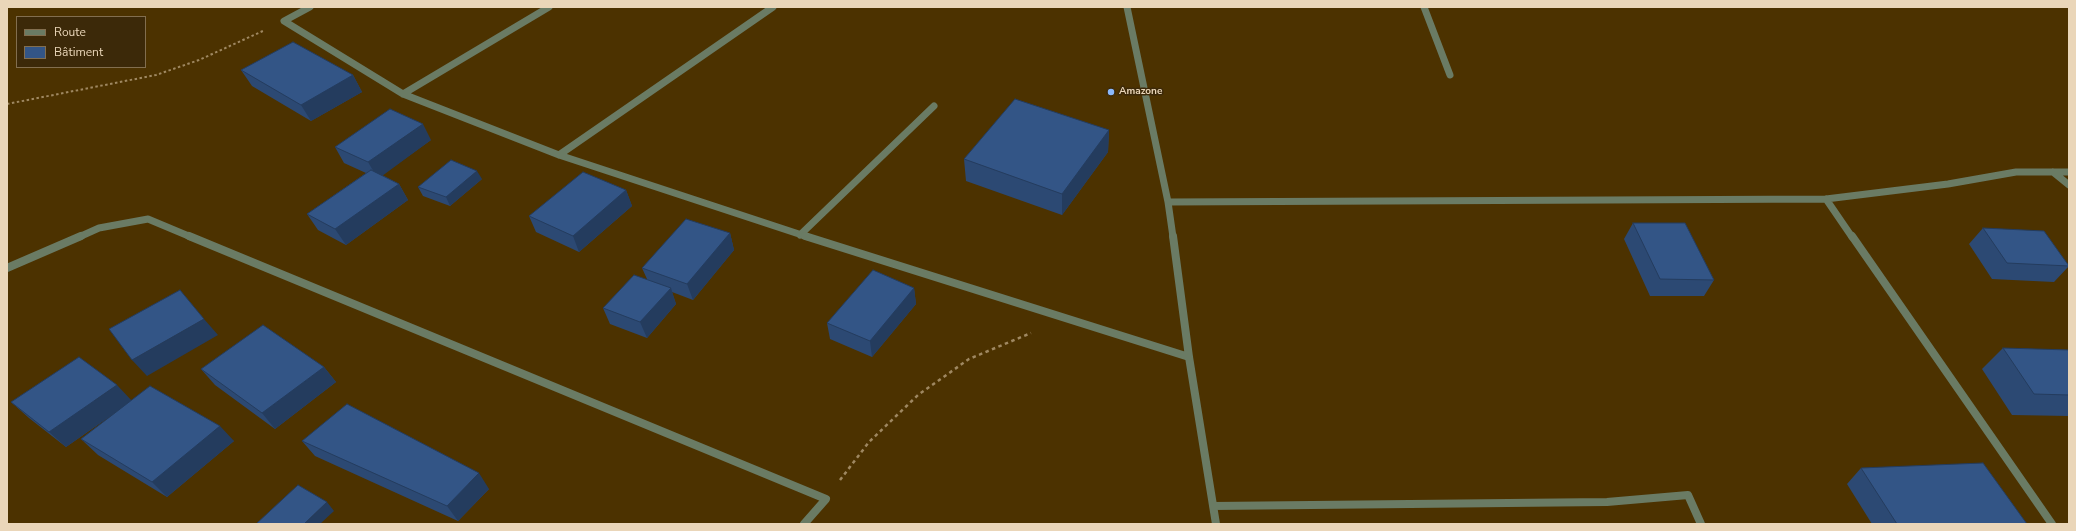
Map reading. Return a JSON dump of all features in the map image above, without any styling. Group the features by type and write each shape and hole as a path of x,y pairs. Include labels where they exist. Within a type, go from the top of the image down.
{"street":[{"path":"284,21 310,7"},
{"path":"403,94 549,7"},
{"path":"559,155 773,7"},
{"path":"1127,7 1168,202 1189,357 1216,524"},
{"path":"1424,7 1450,75"},
{"path":"284,21 403,94 559,155 800,235 1189,357"},
{"path":"800,235 934,106"},
{"path":"1168,202 1826,199 1948,184 2016,172 2069,172"},
{"path":"2053,172 2069,185"},
{"path":"1826,199 2052,524"},
{"path":"7,268 99,228 148,219 826,499 804,524"},
{"path":"1213,506 1607,502 1688,494 1701,524"}],"path":[{"path":"7,104 156,75 199,60 284,21"},
{"path":"826,499 869,442 918,395 969,359 1018,337 1070,320"}],"building":[{"path":"293,42 353,75 301,105 241,70"},
{"path":"1015,99 1109,130 1062,194 964,159"},
{"path":"390,109 423,124 368,162 335,147"},
{"path":"451,160 477,171 446,197 418,187"},
{"path":"371,170 399,184 335,229 307,214"},
{"path":"583,172 626,190 573,236 529,216"},
{"path":"686,219 730,233 687,284 642,268"},
{"path":"1633,223 1685,223 1714,280 1660,279"},
{"path":"1983,228 2044,231 2069,266 2007,263"},
{"path":"873,270 914,288 870,341 827,323"},
{"path":"634,275 671,288 640,322 603,308"},
{"path":"180,290 204,319 132,360 109,329"},
{"path":"263,325 324,367 262,413 201,369"},
{"path":"2003,348 2069,350 2069,395 2034,394"},
{"path":"79,357 117,385 49,432 11,402"},
{"path":"150,386 220,426 152,482 81,439"},
{"path":"347,404 479,473 447,506 302,441"},
{"path":"1983,463 2027,524 1897,524 1861,468"},
{"path":"298,485 327,502 304,524 256,524"}],"place":[{"name":"Amazone","path":"1111,92"}]}
